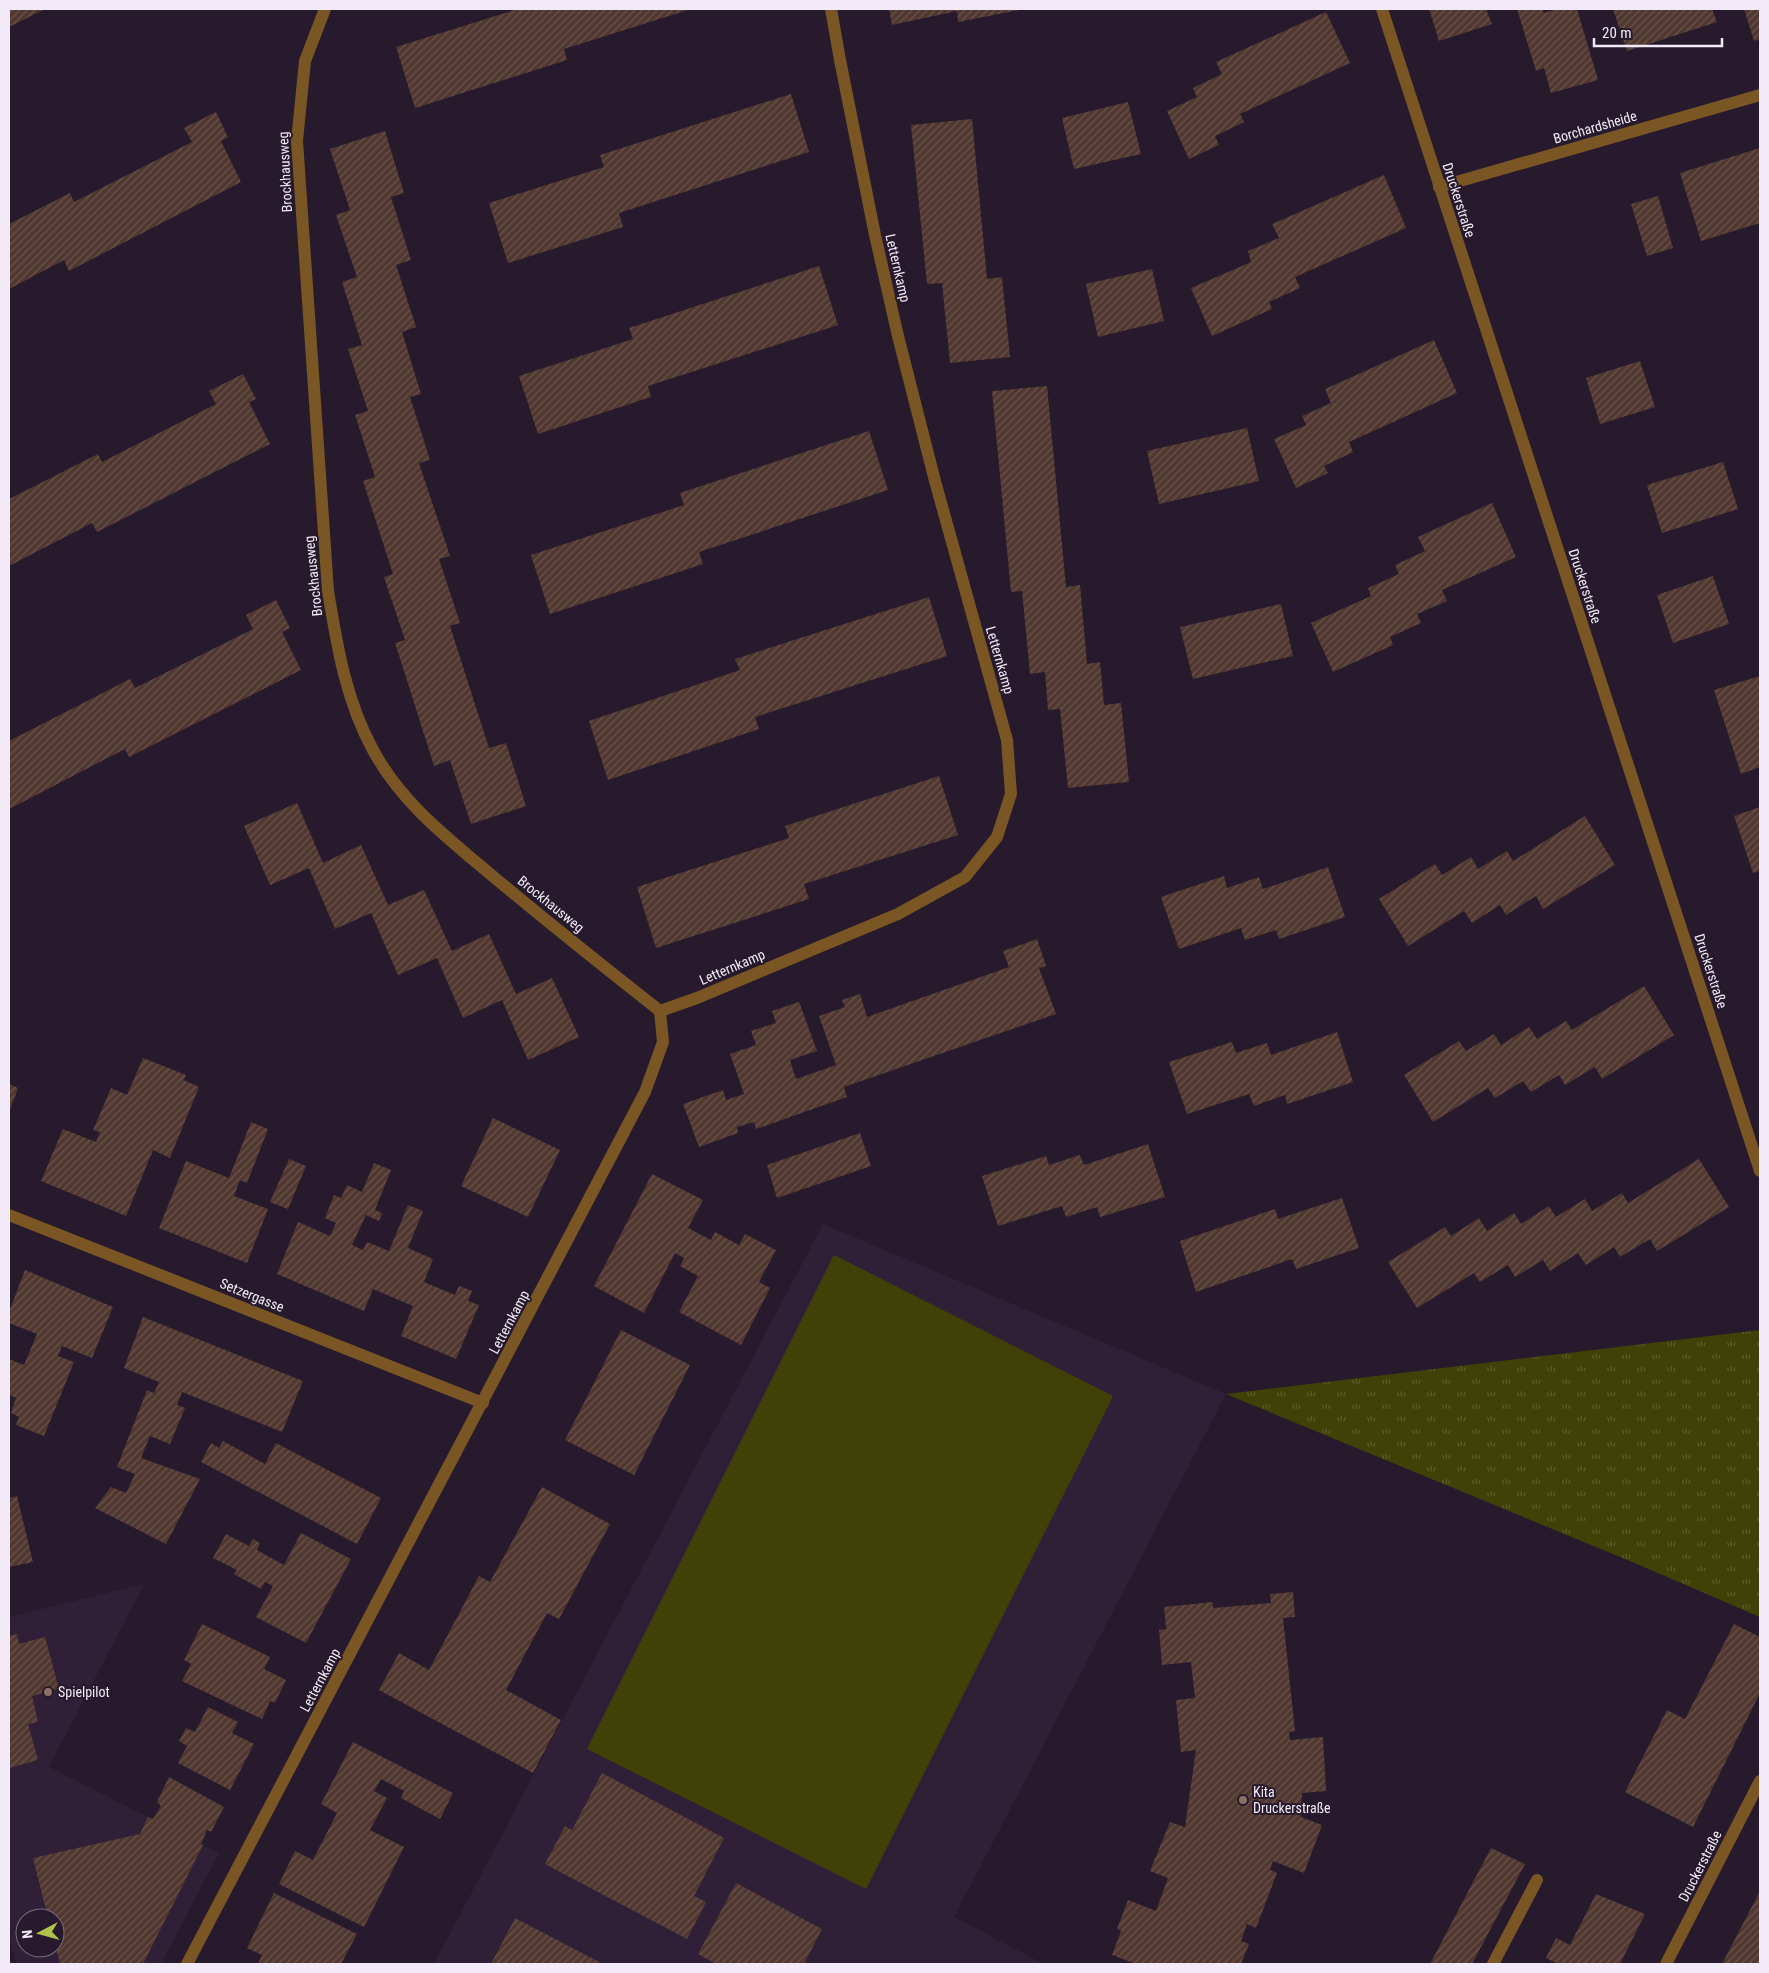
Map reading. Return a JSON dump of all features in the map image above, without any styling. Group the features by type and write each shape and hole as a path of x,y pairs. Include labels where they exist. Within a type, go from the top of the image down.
{"street":[{"name":"Brockhausweg","path":"325,9 305,61 297,141 328,591 339,656 353,706 373,751 394,783 422,816 551,924 660,1011"},
{"name":"Letternkamp","path":"187,1964 645,1092 663,1042 660,1011 697,998 898,914 965,877 997,836 1011,794 1007,740 917,414 875,235 831,9"},
{"name":"Druckerstraße","path":"1382,9 1760,1171"},
{"name":"Borchardsheide","path":"1439,187 1760,95"},
{"name":"Setzergasse","path":"9,1214 483,1403"},
{"name":"Druckerstraße","path":"1666,1964 1760,1781"},
{"path":"1493,1964 1537,1880"}],"shaded area":[{"path":"823,1224 1226,1394 954,1917 1044,1964 434,1964"},
{"path":"144,1584 49,1767 219,1853 161,1964 16,1964 9,1936 9,1617"}],"green space":[{"path":"834,1255 1113,1396 866,1889 587,1749"},
{"path":"1760,1330 1760,1617 1637,1564 1226,1394"}],"building":[{"path":"9,9 45,9 9,27"},
{"path":"518,9 691,9 564,49 567,60 415,108 396,47"},
{"path":"889,9 1019,10 958,22 957,11 892,25"},
{"path":"1429,9 1486,9 1492,24 1439,41"},
{"path":"1517,9 1542,9 1544,13 1557,9 1577,9 1598,80 1551,93 1544,68 1536,71"},
{"path":"1613,9 1712,9 1717,22 1627,51"},
{"path":"1744,9 1760,9 1760,39 1754,41"},
{"path":"1326,12 1350,63 1240,114 1244,122 1215,136 1219,145 1189,159 1167,111 1197,97 1193,88 1222,74 1216,62"},
{"path":"791,94 809,152 619,213 623,227 508,263 489,203 604,167 600,155"},
{"path":"1128,102 1141,154 1074,169 1062,118"},
{"path":"216,112 228,137 221,141 241,182 69,271 64,260 9,289 9,224 70,193 74,202 192,142 184,128"},
{"path":"972,119 987,279 1002,277 1010,357 950,363 942,283 927,284 911,125"},
{"path":"385,131 404,193 391,197 411,260 396,265 416,327 402,332 421,394 410,397 430,460 419,463 450,556 439,559 460,623 450,626 489,748 506,743 526,806 471,824 450,760 434,766 395,643 405,640 384,577 393,574 363,481 375,477 355,415 368,411 348,349 362,345 342,282 357,277 336,215 350,210 330,149"},
{"path":"1760,148 1760,223 1701,241 1680,173"},
{"path":"1384,175 1406,228 1295,277 1300,288 1269,302 1272,309 1212,336 1191,288 1251,262 1248,251 1279,238 1272,224"},
{"path":"1658,196 1673,248 1647,256 1631,204"},
{"path":"819,266 838,325 648,386 651,397 538,434 519,376 633,339 629,328"},
{"path":"1152,269 1164,321 1098,337 1086,284"},
{"path":"1434,340 1457,393 1349,442 1353,452 1324,466 1328,473 1296,488 1274,439 1306,425 1302,416 1331,403 1325,389"},
{"path":"1640,361 1655,407 1600,424 1586,378"},
{"path":"243,374 256,399 249,402 270,444 97,532 92,523 9,566 9,499 98,454 102,462 216,404 209,391"},
{"path":"1047,386 1066,587 1080,585 1087,664 1100,662 1104,705 1121,703 1129,782 1068,788 1060,709 1048,710 1045,672 1030,674 1022,591 1011,592 992,391"},
{"path":"1247,428 1259,481 1159,504 1147,451"},
{"path":"869,431 888,490 699,552 703,564 550,614 531,555 684,505 680,493"},
{"path":"1723,462 1738,509 1662,533 1647,485"},
{"path":"1492,503 1516,557 1442,590 1447,601 1417,614 1421,623 1390,637 1393,645 1333,672 1311,623 1371,596 1368,588 1399,574 1395,565 1425,551 1418,537"},
{"path":"1713,576 1729,624 1673,643 1657,595"},
{"path":"929,597 947,656 755,717 759,729 608,780 589,721 740,670 735,659"},
{"path":"276,600 290,628 282,632 301,670 129,757 125,749 9,809 9,741 130,679 135,688 253,629 246,615"},
{"path":"1281,604 1293,656 1193,679 1180,627"},
{"path":"1760,676 1760,767 1741,774 1714,690"},
{"path":"939,776 958,835 804,884 809,899 656,948 637,887 789,838 785,826"},
{"path":"297,803 323,863 361,845 388,905 424,890 452,951 489,934 516,994 552,978 579,1037 528,1060 502,1000 463,1018 437,958 398,975 371,913 335,929 309,868 270,885 244,826"},
{"path":"1760,807 1760,871 1753,873 1734,816"},
{"path":"1585,816 1615,865 1543,909 1536,896 1506,915 1500,905 1472,923 1464,911 1408,946 1379,899 1435,864 1442,875 1471,857 1478,869 1507,851 1513,861"},
{"path":"1328,867 1345,917 1279,939 1276,930 1245,940 1241,928 1179,949 1161,897 1224,876 1227,888 1259,877 1263,889"},
{"path":"1037,939 1046,966 1039,968 1056,1014 844,1087 847,1097 756,1129 754,1122 737,1127 738,1133 699,1147 683,1104 723,1090 726,1100 744,1094 730,1054 756,1045 751,1031 776,1023 772,1011 799,1002 817,1051 790,1060 796,1079 836,1065 819,1016 845,1007 842,1000 860,994 867,1017 1009,967 1003,951"},
{"path":"1644,986 1674,1035 1602,1079 1595,1067 1565,1085 1559,1075 1531,1092 1523,1081 1495,1098 1488,1088 1433,1122 1404,1075 1459,1041 1466,1051 1494,1034 1501,1045 1529,1027 1537,1039 1566,1021 1572,1030"},
{"path":"1337,1032 1353,1082 1287,1104 1285,1095 1254,1106 1249,1094 1187,1114 1169,1062 1232,1042 1236,1053 1267,1043 1271,1055"},
{"path":"143,1058 186,1075 184,1080 199,1087 170,1158 153,1150 126,1216 41,1181 63,1129 96,1142 100,1132 93,1130 111,1088 127,1095"},
{"path":"9,1084 18,1088 9,1112"},
{"path":"493,1118 560,1150 528,1217 461,1186"},
{"path":"251,1122 268,1129 247,1183 240,1180 234,1196 268,1209 247,1263 159,1228 186,1161 229,1178"},
{"path":"860,1133 871,1166 777,1198 767,1165"},
{"path":"1148,1144 1165,1197 1100,1217 1097,1207 1066,1217 1062,1206 998,1226 982,1176 1046,1156 1049,1165 1080,1155 1084,1165"},
{"path":"289,1159 306,1166 288,1209 270,1202"},
{"path":"1699,1159 1729,1207 1657,1251 1650,1239 1620,1257 1614,1247 1586,1265 1578,1253 1550,1271 1543,1260 1515,1277 1508,1265 1480,1282 1474,1273 1417,1308 1388,1262 1445,1227 1451,1236 1479,1218 1487,1231 1514,1213 1521,1224 1549,1206 1556,1217 1585,1199 1592,1211 1622,1193 1628,1203"},
{"path":"374,1163 391,1170 375,1210 382,1213 379,1221 366,1215 352,1245 363,1250 367,1242 389,1251 408,1205 423,1211 408,1248 433,1259 424,1282 455,1295 459,1286 472,1291 468,1301 479,1305 456,1359 401,1336 413,1306 373,1289 364,1311 277,1274 298,1222 330,1236 336,1223 325,1218 334,1195 341,1198 347,1185 362,1192"},
{"path":"652,1174 703,1200 688,1228 711,1240 715,1232 739,1245 745,1234 776,1250 759,1282 770,1288 741,1345 679,1312 698,1276 680,1266 684,1258 675,1253 644,1313 594,1286"},
{"path":"1342,1198 1359,1248 1296,1269 1292,1259 1196,1292 1180,1241 1275,1209 1278,1219"},
{"path":"25,1270 113,1307 92,1358 62,1346 58,1356 74,1362 44,1436 16,1425 19,1417 11,1413 16,1398 9,1395 9,1359 24,1365 37,1334 9,1323 9,1312"},
{"path":"143,1317 303,1381 282,1432 182,1392 177,1405 185,1408 170,1444 150,1436 141,1458 200,1479 166,1544 95,1508 111,1487 126,1493 135,1474 117,1467 147,1390 154,1393 159,1382 124,1368"},
{"path":"621,1330 690,1365 634,1475 565,1440"},
{"path":"223,1441 265,1464 276,1443 381,1498 357,1544 201,1462 211,1443 219,1448"},
{"path":"542,1487 610,1524 559,1619 547,1613 506,1690 561,1720 533,1773 379,1690 399,1653 429,1670 479,1576 490,1582"},
{"path":"17,1496 33,1562 9,1567 9,1498"},
{"path":"301,1533 351,1559 306,1643 256,1617 273,1586 265,1582 261,1589 234,1574 237,1570 213,1558 226,1534 249,1546 253,1539 260,1543 257,1550 284,1565"},
{"path":"1293,1592 1295,1617 1283,1618 1295,1731 1289,1732 1290,1740 1323,1737 1326,1791 1302,1793 1301,1817 1322,1825 1304,1873 1273,1861 1270,1870 1277,1873 1256,1928 1247,1924 1241,1941 1249,1944 1241,1964 1136,1964 1112,1955 1121,1931 1117,1929 1128,1900 1156,1911 1168,1878 1150,1871 1170,1822 1185,1827 1196,1750 1181,1752 1176,1700 1195,1698 1191,1662 1162,1665 1159,1630 1166,1629 1164,1607 1213,1602 1213,1608 1271,1603 1270,1594"},
{"path":"202,1624 270,1657 264,1669 286,1680 275,1703 270,1701 262,1719 182,1681 191,1664 184,1660"},
{"path":"1734,1624 1760,1637 1760,1693 1693,1827 1625,1792 1667,1710 1685,1719"},
{"path":"17,1634 19,1644 45,1637 59,1689 32,1696 38,1722 28,1724 38,1760 9,1768 9,1636"},
{"path":"208,1707 238,1722 232,1733 254,1744 230,1790 178,1763 187,1746 179,1741 186,1728 195,1732"},
{"path":"353,1742 453,1793 440,1819 401,1798 404,1791 381,1779 374,1791 387,1798 370,1830 404,1847 364,1927 279,1884 295,1851 313,1860 337,1813 321,1804"},
{"path":"602,1773 724,1838 694,1896 706,1902 687,1939 545,1864 565,1826 572,1830"},
{"path":"169,1777 224,1807 211,1832 207,1830 201,1844 203,1845 143,1964 60,1964 59,1958 65,1958 65,1908 46,1908 33,1858 140,1834 148,1817 153,1819 161,1806 157,1802"},
{"path":"1491,1848 1525,1864 1472,1964 1430,1964"},
{"path":"736,1883 822,1929 804,1964 716,1964 698,1954"},
{"path":"1760,1891 1760,1964 1722,1964"},
{"path":"274,1893 357,1934 341,1964 258,1964 262,1955 247,1948"},
{"path":"1596,1894 1645,1914 1620,1964 1558,1964 1546,1958 1556,1938 1570,1945"},
{"path":"515,1918 603,1964 491,1964"}],"place":[{"name":"Spielpilot","path":"48,1692"},
{"name":"Kita Druckerstraße","path":"1243,1800"}]}
